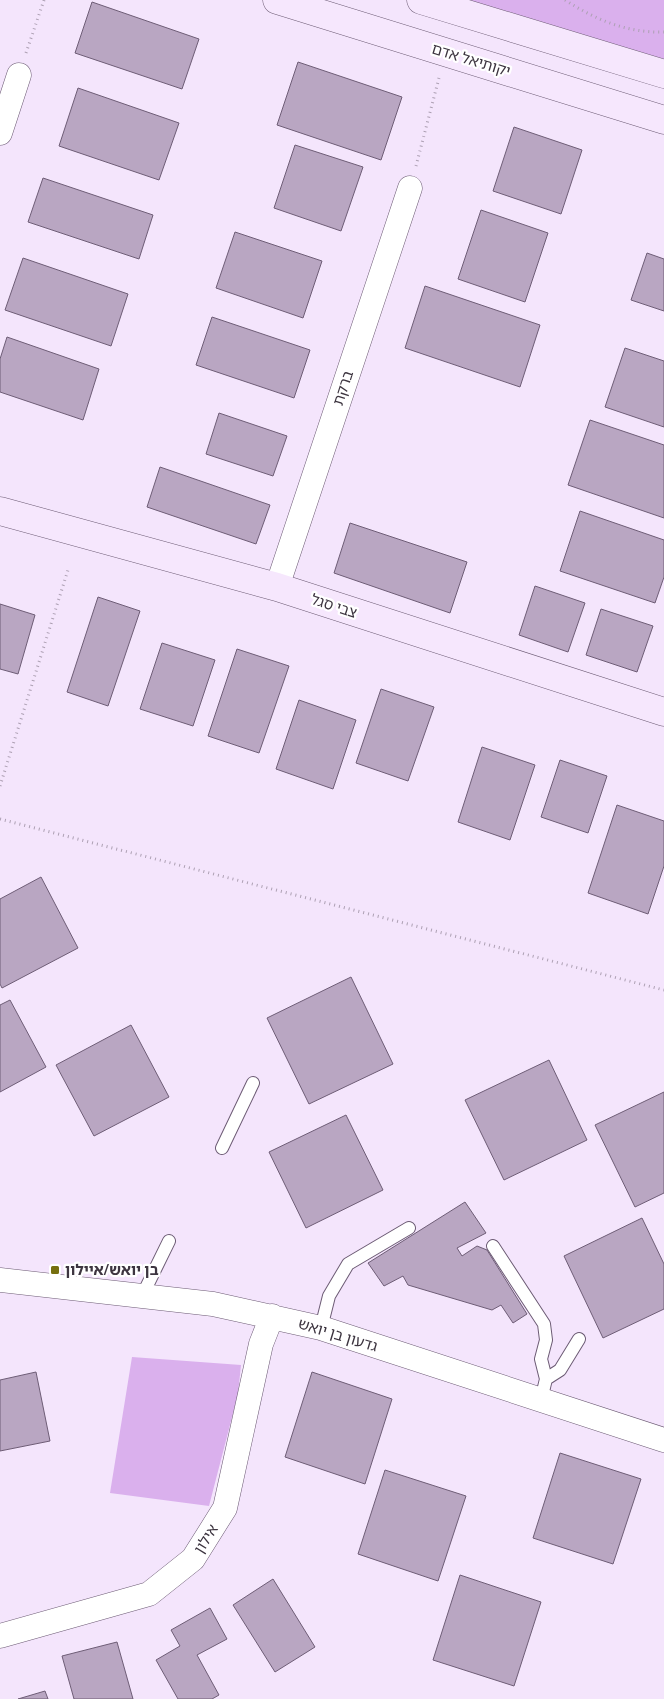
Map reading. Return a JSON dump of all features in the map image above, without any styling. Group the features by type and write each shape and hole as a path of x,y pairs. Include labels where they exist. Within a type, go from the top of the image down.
{"street":[{"name":"יקותיאל אדם","path":"277,0 664,120"},
{"path":"421,0 664,74"},
{"path":"0,133 19,75"},
{"name":"ברקת","path":"277,588 410,188"},
{"name":"צבי סגל","path":"0,512 277,588 664,712"},
{"name":"גדעון בן יואש","path":"0,1280 212,1304 272,1316 543,1390 664,1440"},
{"name":"אילון","path":"0,1636 149,1594 193,1559 225,1508 261,1344 272,1316"}],"lane":[{"path":"222,1148 253,1083"},
{"path":"321,1328 329,1296 348,1264 409,1228"},
{"path":"142,1296 169,1241"},
{"path":"493,1246 544,1324 546,1340 541,1359 543,1390"},
{"path":"543,1390 560,1370 579,1339"}],"path":[{"path":"19,75 44,0"},
{"path":"565,0 588,14 620,28 646,33 664,32"},
{"path":"410,188 440,74"},
{"path":"0,786 68,570"},
{"path":"0,819 664,990"}],"shaded area":[{"path":"467,0 664,0 664,59 655,58"},
{"path":"132,1357 241,1365 238,1394 209,1506 110,1493"}],"building":[{"path":"92,2 199,39 182,89 75,53"},
{"path":"298,62 402,97 381,160 277,125"},
{"path":"78,88 179,123 159,180 59,146"},
{"path":"514,127 582,150 561,214 493,191"},
{"path":"295,145 363,167 341,231 274,208"},
{"path":"43,178 153,215 139,259 28,222"},
{"path":"481,210 548,233 525,302 458,279"},
{"path":"235,232 322,261 303,318 216,288"},
{"path":"647,253 664,259 664,311 631,300"},
{"path":"23,258 128,294 111,346 5,310"},
{"path":"425,286 540,325 520,387 405,348"},
{"path":"212,317 310,350 294,398 196,365"},
{"path":"7,337 99,369 83,420 0,392 0,359"},
{"path":"625,348 664,361 664,427 605,407"},
{"path":"219,413 287,436 273,476 206,454"},
{"path":"590,420 664,445 664,518 568,485"},
{"path":"160,467 270,505 256,544 147,507"},
{"path":"580,511 664,540 664,577 655,603 560,571"},
{"path":"350,523 467,562 450,613 334,573"},
{"path":"535,586 585,603 568,652 519,635"},
{"path":"98,597 140,611 108,706 67,692"},
{"path":"0,604 35,615 18,674 0,669"},
{"path":"601,609 653,626 637,672 586,655"},
{"path":"162,643 215,660 193,726 140,709"},
{"path":"237,649 289,666 259,753 208,736"},
{"path":"381,689 434,707 408,781 356,763"},
{"path":"299,700 356,720 333,789 276,769"},
{"path":"482,747 535,765 510,840 458,822"},
{"path":"560,760 607,776 588,833 541,817"},
{"path":"617,805 664,821 664,866 648,914 588,893"},
{"path":"41,877 78,948 2,988 0,984 0,899"},
{"path":"351,977 393,1064 309,1104 267,1018"},
{"path":"10,1000 46,1067 0,1092 0,1005"},
{"path":"131,1025 169,1097 94,1136 56,1065"},
{"path":"549,1060 587,1140 504,1180 465,1100"},
{"path":"664,1092 664,1193 635,1207 595,1125"},
{"path":"346,1115 383,1190 306,1228 269,1152"},
{"path":"465,1202 486,1233 457,1248 462,1256 477,1246 487,1250 527,1314 513,1323 501,1305 492,1310 408,1285 403,1276 384,1286 368,1263"},
{"path":"642,1218 664,1264 664,1309 603,1338 564,1256"},
{"path":"36,1372 50,1441 0,1451 0,1380"},
{"path":"312,1372 392,1399 365,1484 285,1457"},
{"path":"560,1453 641,1479 613,1564 533,1538"},
{"path":"385,1470 466,1496 438,1581 358,1554"},
{"path":"460,1575 541,1602 514,1686 433,1660"},
{"path":"273,1579 315,1647 275,1672 233,1605"},
{"path":"210,1608 227,1639 197,1655 219,1695 212,1699 178,1699 156,1660 180,1646 171,1630"},
{"path":"117,1642 133,1699 74,1699 62,1656"},
{"path":"45,1691 48,1699 18,1699"}],"place":[{"name":"בן יואש/איילון","path":"55,1270"}]}
